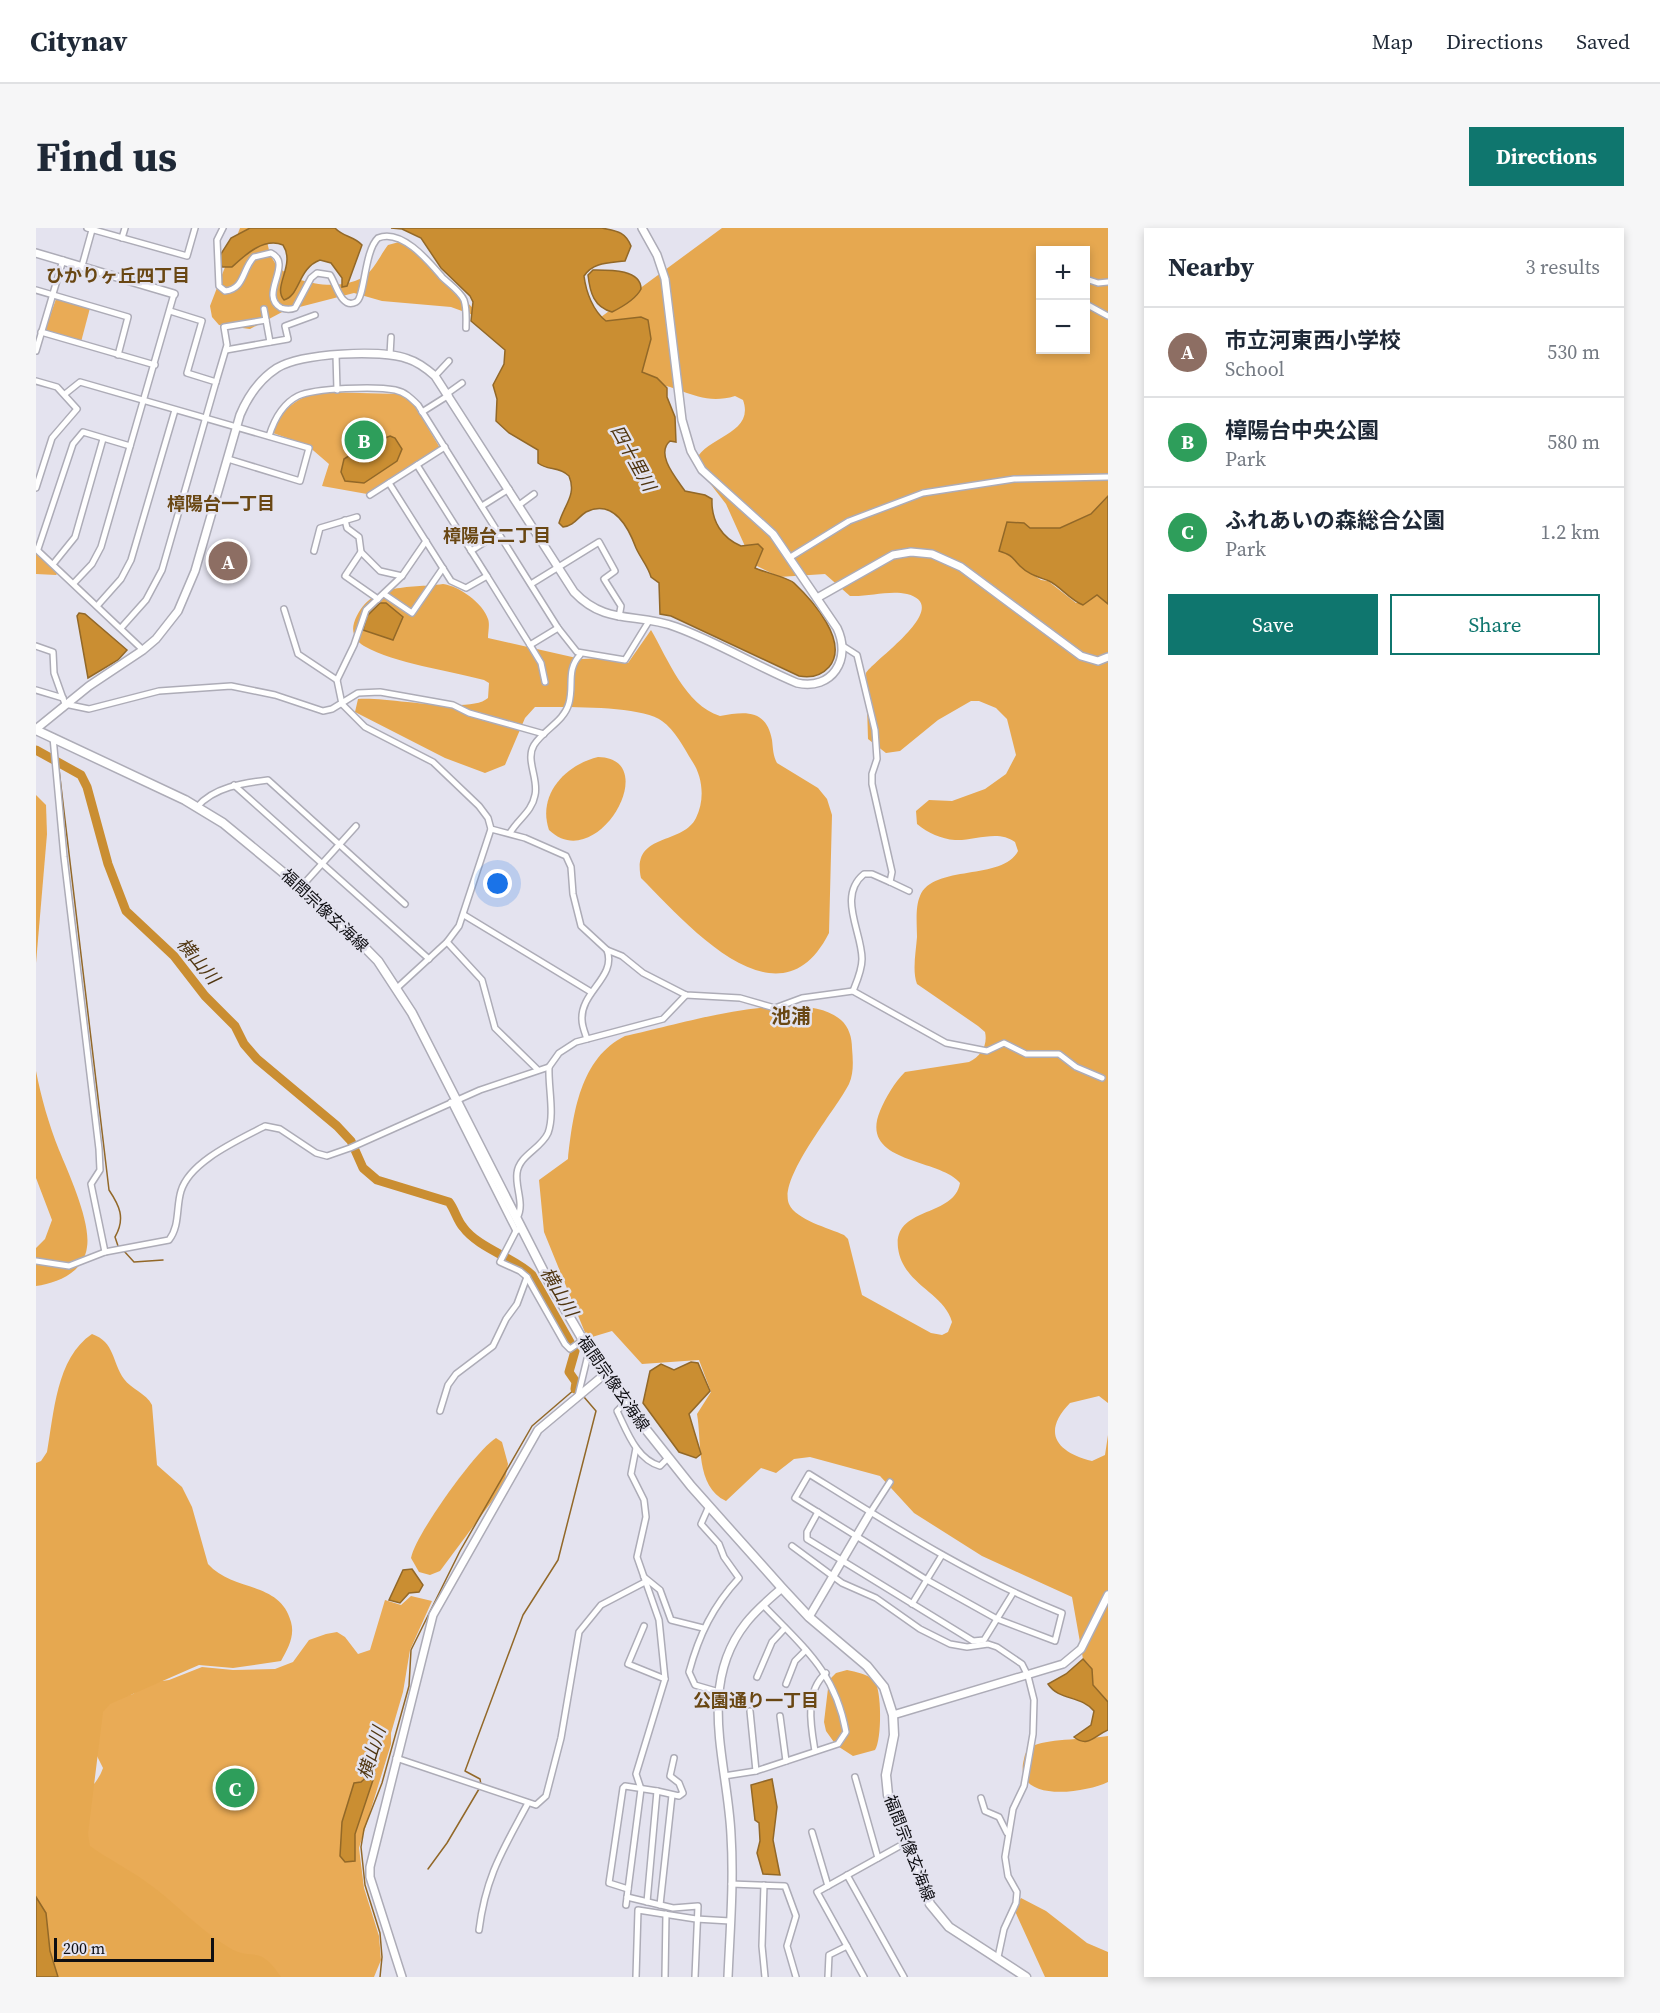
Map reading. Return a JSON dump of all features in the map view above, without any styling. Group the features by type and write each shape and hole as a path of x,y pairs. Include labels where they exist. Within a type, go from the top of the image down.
{"main road":[{"name":"福間宗像玄海線","path":"36,729 197,807 244,838 359,940 397,988 453,1101 517,1218 519,1230 583,1340 625,1403 668,1458 782,1588 809,1617 874,1673 884,1687 896,1714 886,1784 891,1805 926,1897 940,1918 955,1931 1026,1977"}],"street":[{"path":"122,238 125,228"},
{"path":"82,266 89,229 187,256 195,228"},
{"path":"223,228 217,240 219,286 225,291 235,288 240,284 254,257 271,253 277,256 279,262 274,300 279,306 288,310 295,308 311,278 317,273 330,275 343,299 350,303 356,302 360,298 364,272 375,242 386,234 403,235 416,243 442,277 463,297 466,328"},
{"path":"36,729 64,701 143,650 166,627 186,595 236,427 250,394 277,368 301,358 336,355 390,355 408,359 435,376 574,592 586,604 603,613 676,627 804,684 818,683 833,674 841,664 843,646 837,628 761,522 702,470 691,451 682,420 665,279 657,255 642,228"},
{"path":"36,252 174,294 101,547 92,564 74,583"},
{"path":"36,351 63,260"},
{"path":"1090,280 1098,283 1108,282"},
{"path":"36,290 128,317 118,355"},
{"path":"1090,306 1108,316"},
{"path":"264,309 270,342"},
{"path":"170,311 202,321 187,373 216,382"},
{"path":"226,350 288,339 285,326 315,315"},
{"path":"121,628 146,600 162,570 226,350 224,327 266,320"},
{"path":"41,332 154,365"},
{"path":"390,355 391,337"},
{"path":"336,355 337,390"},
{"path":"435,376 449,361"},
{"path":"36,381 57,387 77,409 52,438 36,488"},
{"path":"65,394 80,382 309,448 300,481 228,459"},
{"path":"423,412 462,383"},
{"path":"269,436 278,416 297,397 318,390 393,390 408,396 423,412 558,628 580,655"},
{"path":"97,606 121,579 131,560 175,410"},
{"path":"130,446 82,432 74,444 37,549 143,650"},
{"path":"54,563 75,537 103,439"},
{"path":"370,495 445,447"},
{"path":"417,465 541,663 545,681"},
{"path":"789,558 849,521 923,493 1014,479 1108,477"},
{"path":"389,483 452,581 466,588 487,576"},
{"path":"482,507 509,489"},
{"path":"519,505 534,494"},
{"path":"314,551 320,528 357,517"},
{"path":"345,520 347,528 359,537 361,552 380,571 402,576"},
{"path":"471,551 499,533"},
{"path":"397,988 447,942 464,915 491,829 488,818 479,806 451,776 426,757 373,733 342,704 337,680 354,645 363,616 402,576 426,541"},
{"path":"531,584 599,542 615,571 604,579 621,606 619,617"},
{"path":"361,552 345,576 378,599"},
{"path":"817,598 893,555 911,552 932,554 960,567 1086,659 1098,662 1108,657"},
{"path":"384,594 412,613 443,568"},
{"path":"284,609 298,654 337,680"},
{"path":"580,655 605,654 625,660 649,621"},
{"path":"530,645 558,628"},
{"path":"36,646 53,652 54,673 64,701"},
{"path":"843,646 857,655 873,722 877,753 872,784 892,867 890,882"},
{"path":"510,833 515,824 530,810 535,798 536,782 531,757 534,745 560,720 569,703 569,676 580,655"},
{"path":"36,690 89,709 159,691 231,686 275,695 318,711 328,711 358,693 380,692 444,703 469,713 544,734"},
{"path":"53,737 64,857 99,1149 100,1170 91,1184 105,1252"},
{"path":"197,807 202,801 234,785 268,780 405,903"},
{"path":"234,785 429,959"},
{"path":"301,887 356,826"},
{"path":"491,829 510,833 566,856 571,867 573,894 582,926 607,950 622,956 643,973 686,995 740,998 776,1008 802,998 854,991 946,1043 987,1051 1004,1043 1026,1054 1055,1053 1076,1067 1102,1078"},
{"path":"854,991 862,962 851,904 852,892 858,879 868,873 909,891"},
{"path":"464,915 591,992"},
{"path":"447,942 482,980 495,1028 537,1069"},
{"path":"587,1039 581,1021 591,992 606,971 609,961 607,950"},
{"path":"517,1218 520,1212 517,1170 520,1163 543,1141 549,1128 549,1067 564,1049 587,1039 663,1019 686,995"},
{"path":"36,1261 69,1266 105,1252 169,1240 176,1226 182,1190 186,1182 208,1157 265,1126 280,1129 316,1153 327,1156 350,1148 453,1101 537,1069 549,1067"},
{"path":"453,1101 519,1230 500,1262 520,1271 527,1277 565,1344 570,1348 583,1340"},
{"path":"440,1411 448,1385 456,1374 493,1346 506,1319 517,1304 527,1277"},
{"path":"578,1396 587,1359 592,1354"},
{"path":"402,1977 370,1877 370,1867 434,1614 538,1430 605,1374"},
{"path":"625,1403 617,1411 636,1448 660,1466 668,1458"},
{"path":"626,1905 641,1789 636,1774 665,1679 659,1620 637,1557 644,1531 646,1508 631,1474 636,1448"},
{"path":"809,1474 942,1555 1013,1593 1062,1613 1055,1641 997,1619 927,1580 818,1512 795,1498 809,1474"},
{"path":"809,1617 831,1576 890,1482"},
{"path":"710,1506 701,1524 719,1544 723,1557 740,1578 716,1606 703,1628 689,1672 695,1685 719,1692"},
{"path":"818,1512 807,1532 807,1539 973,1641 984,1640 1013,1593"},
{"path":"792,1546 831,1576 876,1598 920,1629 950,1644 967,1647 988,1644 997,1647 1022,1664 1028,1676 1034,1700 1033,1734 1024,1786 1013,1809 1007,1834 1005,1857 1008,1876 1017,1892 1016,1903 1000,1942 998,1957"},
{"path":"912,1604 942,1555"},
{"path":"396,1758 536,1806 546,1796 561,1738 575,1642 579,1632 601,1605 644,1579"},
{"path":"644,1579 660,1590 671,1620 703,1628"},
{"path":"728,1977 731,1834 717,1725 719,1692 728,1656 738,1634 762,1605 782,1588"},
{"path":"896,1714 1063,1664 1075,1655 1085,1642 1108,1595"},
{"path":"724,1776 756,1771 838,1744 846,1732 837,1693 826,1673 762,1605"},
{"path":"644,1626 628,1664 665,1679"},
{"path":"757,1677 771,1642 785,1628"},
{"path":"786,1684 795,1661 806,1650"},
{"path":"815,1751 809,1716 818,1683 826,1673"},
{"path":"750,1711 756,1771"},
{"path":"780,1716 786,1761"},
{"path":"628,1889 609,1883 623,1788 625,1786 682,1795 684,1790 670,1776 674,1758"},
{"path":"855,1777 878,1858"},
{"path":"647,1902 657,1791"},
{"path":"660,1905 672,1795"},
{"path":"981,1798 986,1811 1001,1820 1007,1834"},
{"path":"479,1930 483,1899 492,1870 528,1803"},
{"path":"812,1832 828,1886"},
{"path":"864,1977 817,1892 905,1843"},
{"path":"847,1875 904,1977"},
{"path":"731,1884 785,1886 795,1909 796,1922 787,1946 796,1977"},
{"path":"764,1885 762,1946 765,1977"},
{"path":"627,1897 673,1908 698,1906 695,1977"},
{"path":"636,1977 638,1910 696,1919 730,1921"},
{"path":"665,1977 666,1914"},
{"path":"828,1977 829,1955 847,1946"}],"shaded area":[{"path":"240,228 265,228 269,251 275,263 293,277 319,284 345,284 357,280 369,272 388,245 399,242 412,248 484,319 451,307 382,301 354,293 284,311 250,329 219,325 212,317 210,306"},
{"path":"722,228 1108,228 1108,496 1091,514 1060,528 1029,528 999,551 1014,556 1021,567 1041,580 1048,581 1076,603 1097,595 1108,604 1108,1403 1099,1396 1070,1403 1056,1423 1055,1432 1062,1447 1092,1461 1105,1455 1108,1435 1108,1702 1093,1685 1090,1666 1083,1659 1072,1597 982,1556 914,1513 880,1476 810,1457 794,1459 776,1473 761,1468 726,1501 716,1494 709,1485 702,1462 697,1414 711,1392 699,1360 642,1364 612,1331 592,1337 586,1335 544,1232 539,1180 568,1159 576,1106 582,1089 598,1058 610,1046 625,1036 736,1011 797,1006 822,1010 841,1020 848,1029 852,1044 852,1075 842,1096 800,1161 788,1192 789,1204 798,1215 844,1235 848,1239 862,1295 931,1333 942,1335 948,1332 952,1322 948,1312 915,1280 901,1261 898,1248 899,1235 905,1225 914,1218 947,1202 955,1194 960,1183 950,1175 905,1158 891,1150 881,1141 876,1128 885,1101 905,1072 969,1062 977,1057 985,1041 985,1032 978,1026 917,984 915,961 917,911 920,896 927,886 939,880 998,866 1010,860 1018,851 1015,842 1001,836 950,839 935,835 917,824 916,811 929,800 952,801 985,789 1006,774 1016,755 1007,719 996,708 979,701 971,701 938,720 900,751 886,753 868,739 866,673 908,633 917,621 922,609 919,600 900,593 850,596 825,574 779,577 753,564 726,504 695,464 699,455 706,448 735,429 742,421 745,412 743,400 735,396 709,399 665,386 641,384 601,317"},
{"path":"56,299 90,308 81,342 45,330"},
{"path":"320,392 399,394 414,404 440,448 367,494 322,486 329,464 307,445 273,433 280,417 290,406"},
{"path":"36,552 59,572 56,575 36,574"},
{"path":"443,584 463,592 481,607 489,621 488,638 581,659 604,658 628,663 651,630 679,680 697,702 720,716 753,714 765,722 777,763 818,788 827,799 832,815 829,933 808,961 785,973 760,971 734,960 708,942 683,920 641,878 640,863 643,853 650,846 689,827 696,818 701,804 702,789 696,767 675,734 662,721 638,712 620,710 535,707 525,718 505,765 485,773 445,758 355,712 358,699 464,705 478,703 488,698 489,683 484,680 391,658 364,646 355,636 354,623 369,600 403,587"},
{"path":"598,757 617,762 625,775 624,793 616,811 603,827 586,838 568,840 549,830 546,817 547,805 557,783 565,774 586,761"},
{"path":"36,795 46,805 47,834 36,963"},
{"path":"36,1071 52,1131 83,1212 87,1247 81,1263 69,1275 36,1286 36,1248 45,1239 52,1220 36,1178"},
{"path":"92,1334 105,1342 124,1379 152,1405 157,1465 182,1487 192,1507 208,1564 218,1573 277,1600 285,1609 291,1622 292,1632 281,1661 233,1668 199,1665 110,1704 103,1712 88,1834 90,1846 145,1881 228,1947 244,1954 261,1956 267,1960 281,1977 58,1977 50,1951 46,1913 36,1897 36,1463 41,1461 47,1452 55,1404 64,1372 80,1344"},
{"path":"496,1438 502,1442 508,1464 504,1485 440,1571 430,1575 419,1572 411,1558 423,1531 475,1458"},
{"path":"411,1596 432,1601 410,1650 403,1692 391,1733 391,1744 359,1848 364,1888 379,1936 381,1960 374,1977 36,1977 36,1830 84,1795 92,1787 103,1768 91,1744 91,1705 133,1694 148,1683 169,1680 202,1667 233,1670 275,1669 293,1662 309,1640 326,1634 337,1632 345,1637 358,1654 370,1650 385,1600 401,1605"},
{"path":"847,1670 874,1680 880,1703 879,1736 875,1750 853,1756 836,1745 826,1731 824,1722 829,1680 836,1673"},
{"path":"1108,1736 1108,1782 1083,1790 1052,1792 1039,1789 1029,1783 1023,1773 1025,1755 1033,1746 1050,1741"},
{"path":"1021,1898 1046,1911 1087,1943 1108,1952 1108,1977 1045,1977 1014,1909"}],"water":[{"path":"250,228 335,228 362,245 347,286 342,287 342,278 331,263 320,260 307,269 293,293 284,300 281,289 287,260 283,245 269,243 262,245 232,267 222,267 219,257 231,238"},
{"name":"四十里川","path":"391,228 602,228 619,232 626,237 631,246 625,261 602,264 592,268 584,276 585,282 594,307 606,321 641,317 648,320 651,339 642,372 657,378 667,388 667,397 675,417 676,442 670,441 665,452 668,466 685,491 705,495 712,499 713,514 719,528 728,538 741,546 758,544 763,549 755,568 791,581 819,610 832,634 835,646 834,657 829,667 815,676 799,676 671,616 660,614 659,583 651,577 629,532 612,512 596,509 586,512 567,526 563,527 559,523 571,494 569,476 538,463 538,450 509,433 496,421 497,399 493,385 504,364 505,350 471,321 473,302 470,296 441,268 421,238 402,229"},
{"path":"593,270 630,274 640,282 641,289 620,308 612,312 606,310 597,303 590,288 588,275"},
{"path":"390,436 395,438 402,449 397,461 364,483 345,481 341,472 344,459 364,446"},
{"path":"1108,496 1108,604 1097,595 1083,605 1078,603 1053,583 1027,572 1010,556 999,551 1007,522 1024,523 1030,528 1060,528 1091,514"},
{"path":"380,603 386,603 403,617 393,640 363,630 367,616"},
{"path":"79,613 85,614 127,650 118,660 88,678 77,616"},
{"path":"691,1362 698,1363 710,1391 689,1414 701,1454 696,1458 679,1452 643,1403 650,1371 661,1364 674,1370"},
{"path":"412,1569 423,1585 419,1592 409,1593 400,1603 389,1600 403,1570"},
{"path":"1083,1659 1092,1669 1093,1685 1108,1702 1108,1730 1087,1741 1074,1737 1091,1725 1094,1711 1083,1702 1058,1693 1048,1684 1066,1674"},
{"path":"370,1774 375,1774 355,1834 355,1861 345,1862 340,1856 342,1822 354,1783 361,1782"},
{"path":"772,1779 777,1807 773,1840 780,1875 763,1874 757,1853 760,1841 759,1823 755,1820 751,1785"},
{"path":"36,1897 46,1913 50,1951 58,1977 36,1977"}],"waterway":[{"name":"横山川","path":"36,750 81,775 87,787 108,864 126,911 174,956 205,996 235,1026 244,1044 257,1059 337,1126 351,1141 363,1168 377,1180 449,1202 461,1224 470,1234 532,1275 575,1351 569,1372 576,1382 575,1389"},
{"path":"58,761 109,1190 116,1201 121,1218 115,1237 118,1246"},
{"path":"124,1251 134,1262 163,1260"},
{"name":"横山川","path":"380,1977 382,1957 380,1933 365,1885 361,1847 364,1829 382,1783 409,1686 411,1650 460,1551 532,1426 575,1389 578,1392"},
{"path":"481,1785 480,1779 465,1771 523,1615 558,1560 596,1411 584,1397"},
{"path":"428,1869 447,1843 479,1789"}],"place":[{"name":"樟陽台中央公園","path":"364,440"},
{"name":"市立河東西小学校","path":"228,561"},
{"name":"ふれあいの森総合公園","path":"235,1788"}],"district":[{"name":"ひかりヶ丘四丁目","path":"118,276"},
{"name":"樟陽台一丁目","path":"221,504"},
{"name":"樟陽台二丁目","path":"497,536"},
{"name":"池浦","path":"791,1016"},
{"name":"公園通り一丁目","path":"756,1701"}]}
